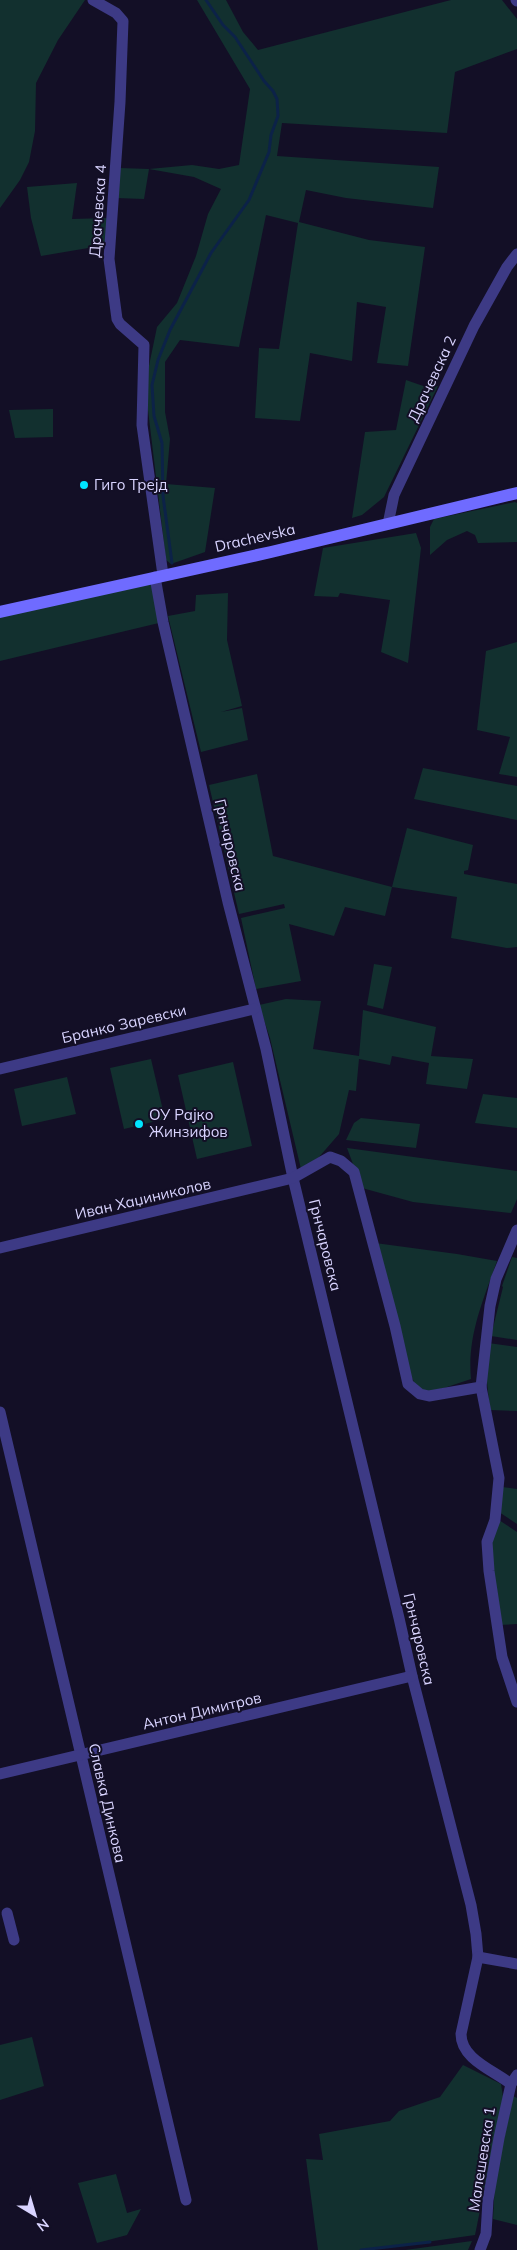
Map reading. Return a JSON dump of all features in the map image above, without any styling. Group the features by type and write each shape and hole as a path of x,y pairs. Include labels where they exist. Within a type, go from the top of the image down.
{"main road":[{"name":"Drachevska","path":"0,612 517,493"}],"street":[{"name":"Драчевска 4","path":"93,0 116,13 123,21 120,102 109,259 117,319 144,345 142,425 159,576"},
{"name":"Драчевска 2","path":"388,524 394,495 474,326 507,267 517,254"},
{"name":"Грнчаровска","path":"159,576 174,669 254,1009 266,1049 293,1178 400,1618 412,1676 471,1905 478,1957 467,2001 461,2041 465,2051 478,2063 514,2080"},
{"name":"Бранко Заревски","path":"0,1069 254,1009"},
{"path":"293,1178 330,1158 340,1161 354,1172 396,1326 406,1378 412,1388 420,1394 429,1396 481,1387"},
{"name":"Иван Хаџиниколов","path":"0,1248 293,1178"},
{"path":"517,1230 496,1279 490,1306 481,1387 499,1478 495,1520 487,1542 489,1571 502,1656 517,1702"},
{"name":"Славка Динкова","path":"0,1412 186,2200"},
{"name":"Антон Димитров","path":"0,1774 80,1754 200,1728 412,1676"},
{"path":"7,1913 14,1940"},
{"path":"478,1957 517,1964"},
{"name":"Малешевска 1","path":"480,2250 486,2234 488,2200 499,2138 514,2080"}],"green space":[{"path":"0,0 85,0 58,40 36,83 35,131 29,162 20,180 0,208"},
{"path":"197,0 226,0 243,32 258,50 451,0 502,0 517,19 517,49 455,72 447,133 282,123 277,156 439,167 433,208 346,198 306,190 299,222 369,240 425,247 408,366 377,363 386,307 357,302 352,361 310,353 300,421 255,418 259,348 279,349 298,223 266,215 239,347 180,340 165,362 165,412 170,439 166,484 215,488 205,552 171,564 166,560 145,385 157,327 177,303 196,256 208,214 221,189 194,177 149,169 192,165 219,169 239,165 250,89"},
{"path":"120,168 149,169 144,199 116,198"},
{"path":"77,183 72,219 109,218 105,242 100,246 41,256 31,218 27,187"},
{"path":"406,380 429,388 438,386 384,497 362,515 352,518 365,432 396,430"},
{"path":"53,409 53,437 15,438 9,410"},
{"path":"517,503 517,542 478,543 475,535 467,531 447,540 430,555 430,527 434,519"},
{"path":"416,533 421,548 408,663 381,652 390,600 340,593 338,597 314,596 323,548"},
{"path":"155,577 163,622 0,661 0,611"},
{"path":"228,593 227,640 242,706 221,712 242,708 248,740 201,752 168,616 195,611 196,595"},
{"path":"517,642 517,777 499,774 510,737 477,730 486,651"},
{"path":"423,768 517,786 517,820 414,799"},
{"path":"257,774 273,856 392,887 385,916 345,907 334,936 289,924 301,981 256,989 241,918 285,908 284,904 239,914 209,785"},
{"path":"407,828 473,845 468,870 464,871 464,874 517,884 517,947 507,948 451,938 457,897 392,887"},
{"path":"374,964 392,967 383,1009 367,1005"},
{"path":"286,999 321,1001 313,1049 359,1056 363,1010 436,1027 431,1056 473,1059 467,1089 426,1084 429,1063 392,1056 390,1065 359,1059 356,1091 349,1090 339,1134 319,1157 301,1169 270,1038 259,1005"},
{"path":"151,1059 165,1119 124,1129 110,1068"},
{"path":"233,1062 252,1146 197,1159 178,1075"},
{"path":"67,1077 76,1114 22,1126 14,1089"},
{"path":"483,1094 517,1098 517,1128 475,1123"},
{"path":"361,1118 420,1124 416,1148 346,1140 354,1123"},
{"path":"347,1148 517,1171 517,1199 511,1213 413,1202 362,1188"},
{"path":"375,1243 497,1261 477,1319 471,1348 471,1379 432,1392 418,1390 407,1368"},
{"path":"512,1257 517,1258 517,1340 491,1336 502,1286"},
{"path":"488,1343 517,1347 517,1411 490,1410 485,1364"},
{"path":"502,1487 517,1489 517,1524 499,1512"},
{"path":"496,1518 517,1532 517,1624 499,1625 491,1540"},
{"path":"32,2037 44,2086 0,2100 0,2045"},
{"path":"463,2065 501,2084 503,2097 475,2235 370,2250 318,2250 306,2159 323,2160 319,2134 390,2121 399,2111 440,2097"},
{"path":"513,2096 517,2098 517,2225 493,2219 495,2182"},
{"path":"116,2174 127,2213 141,2209 127,2235 97,2243 78,2183"},
{"path":"472,2241 468,2250 405,2250"}],"waterway":[{"path":"172,563 163,496 162,443 154,416 152,385 158,360 170,330 211,253 249,200 269,152 271,135 278,116 277,99 273,91 206,0"},
{"path":"361,2250 430,2242"}],"place":[{"name":"Гиго Трејд","path":"84,485"},
{"name":"ОУ Рајко Жинзифов","path":"139,1124"}]}
